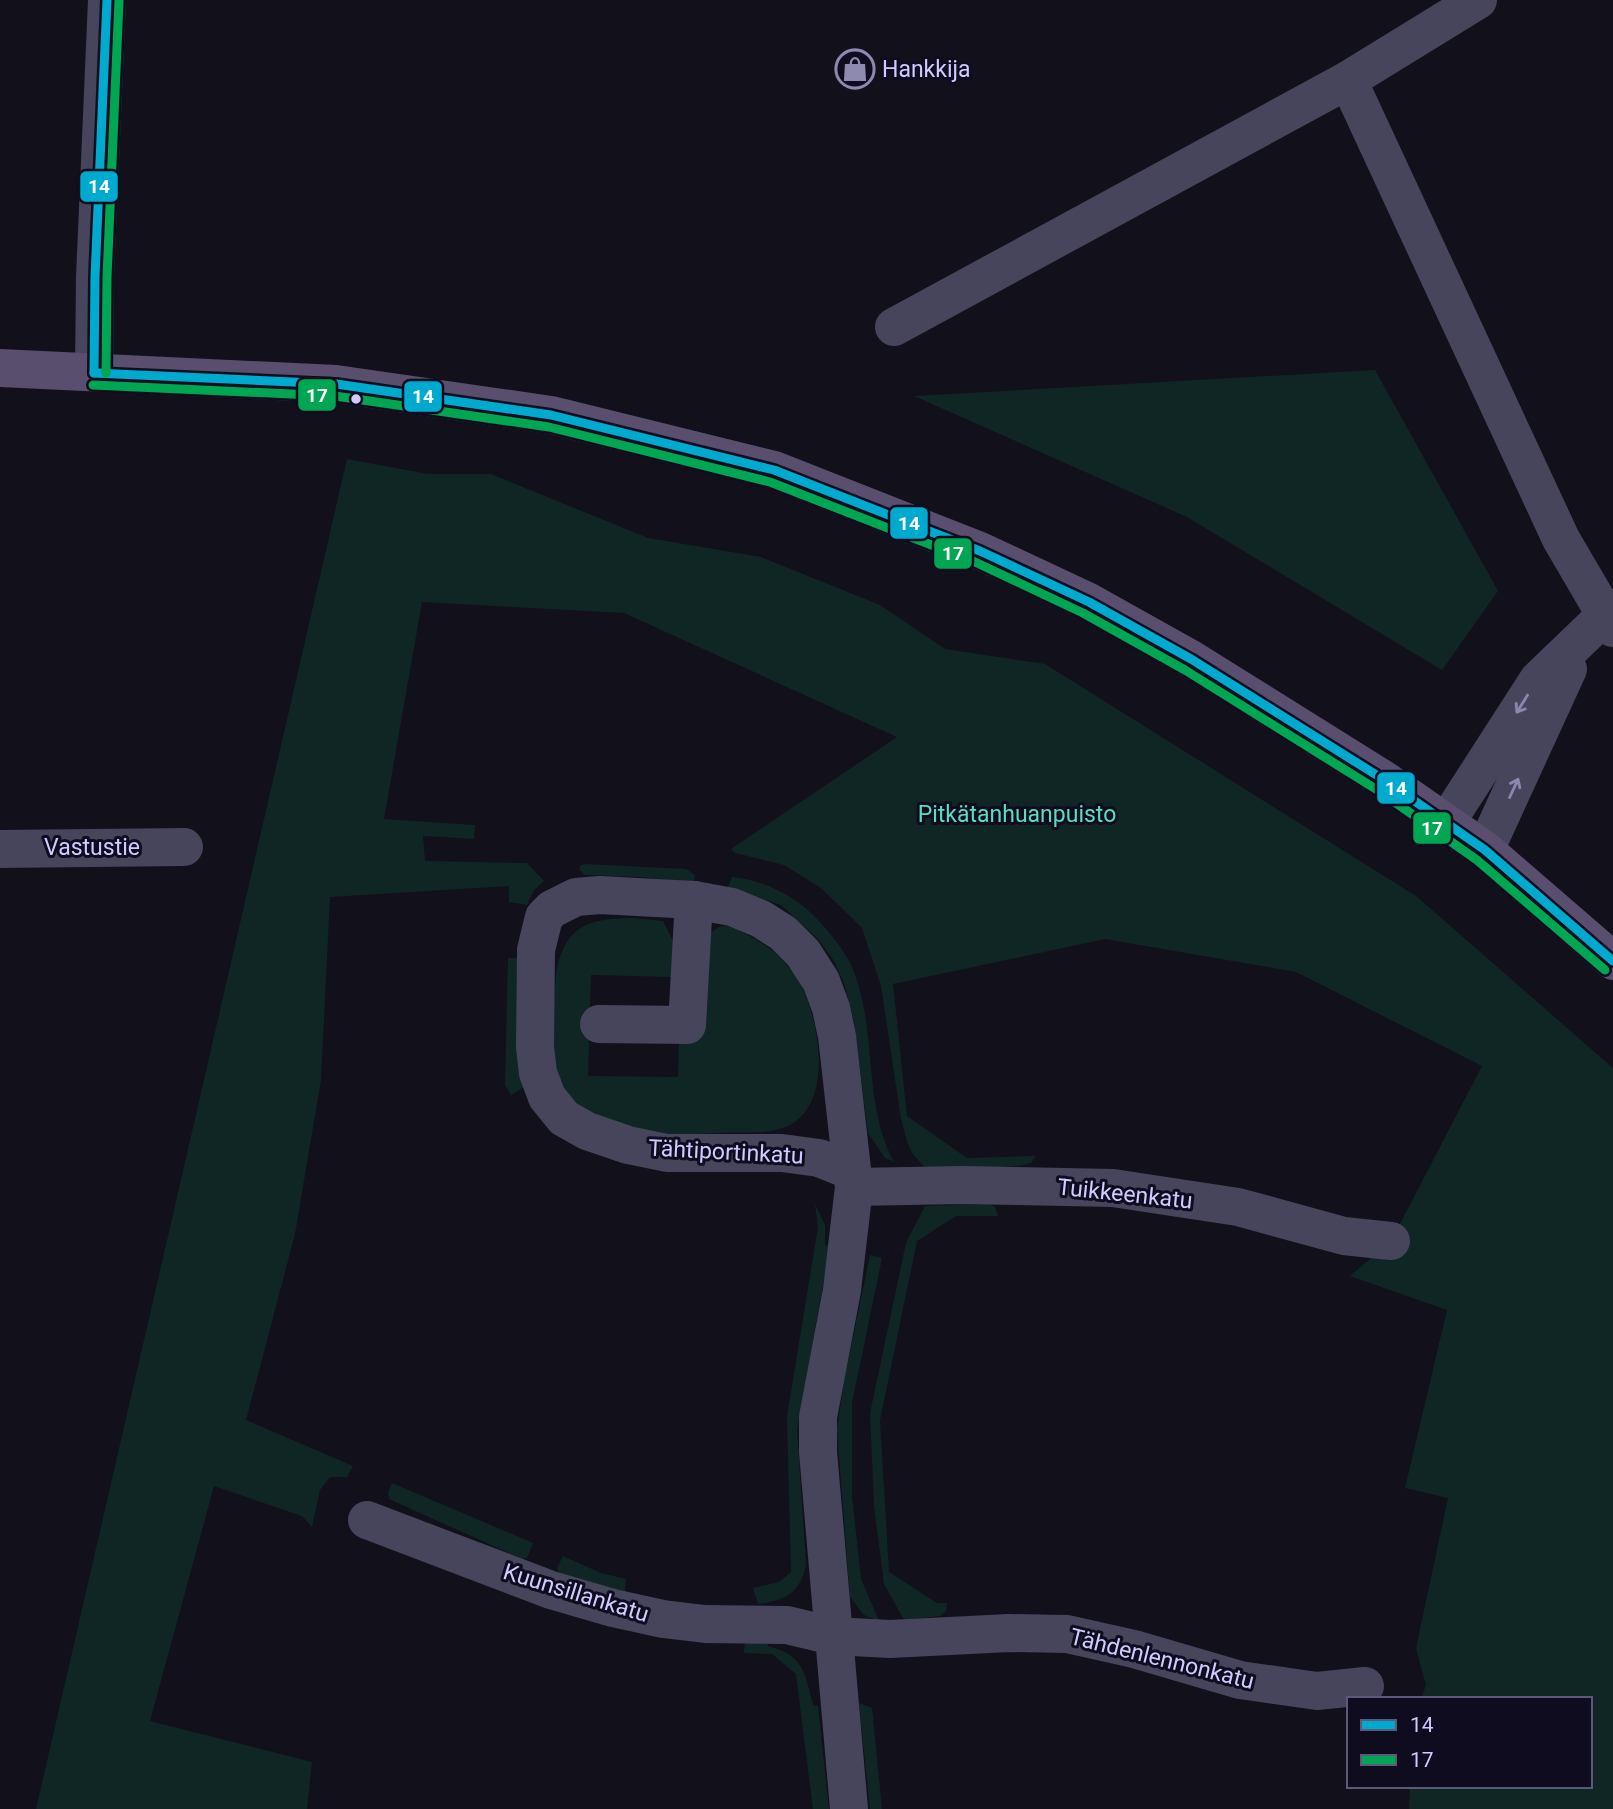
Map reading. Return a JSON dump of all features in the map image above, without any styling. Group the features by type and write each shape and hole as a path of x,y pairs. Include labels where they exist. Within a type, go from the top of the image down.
{"main road":[{"path":"0,368 336,384 551,415 774,470 980,551 1089,601 1191,659 1386,780 1485,850 1613,961"}],"street":[{"path":"94,373 95,277 107,0"},
{"path":"894,327 1348,80 1478,0"},
{"path":"1348,80 1561,539 1603,621"},
{"path":"1446,823 1538,680 1603,621"},
{"path":"1485,850 1603,621"},
{"name":"Vastustie","path":"0,849 184,848"},
{"name":"Tähtiportinkatu","path":"849,1809 818,1452 818,1417 842,1290 853,1179 837,1036 831,1008 813,965 783,933 761,919 732,907 694,900 600,895 576,897 552,909 544,917 536,950 535,1047 538,1073 547,1097 564,1118 587,1131 628,1145 667,1153 782,1153 819,1158 853,1179"},
{"path":"599,1024 687,1025 694,900"},
{"name":"Tuikkeenkatu","path":"853,1179 962,1185 1113,1188 1238,1207 1344,1236 1391,1241"},
{"name":"Kuunsillankatu","path":"367,1520 551,1590 613,1608 663,1619 705,1624 787,1625 833,1636"},
{"name":"Tähdenlennonkatu","path":"833,1636 890,1639 1009,1633 1067,1634 1134,1649 1240,1680 1317,1691 1365,1686"}],"green space":[{"path":"1375,370 1498,591 1442,670 1187,517 914,396"},
{"name":"Pitkätanhuanpuisto","path":"347,459 428,474 491,474 648,538 761,557 880,605 945,649 1045,664 1416,896 1613,1068 1613,1809 1409,1809 1410,1788 1592,1788 1592,1697 1422,1697 1426,1685 1416,1648 1448,1498 1405,1488 1447,1310 1350,1276 1391,1241 1482,1066 1296,972 1105,939 893,984 907,1116 967,1158 1036,1156 1031,1163 1019,1166 926,1169 912,1153 907,1142 901,1119 881,986 862,928 821,888 784,865 735,853 731,849 897,737 624,613 422,602 384,819 475,825 474,839 423,836 425,861 527,863 544,881 534,890 527,905 509,902 509,886 330,897 321,1080 295,1234 246,1420 353,1466 347,1477 330,1477 320,1490 312,1527 302,1516 214,1486 150,1721 312,1762 307,1809 36,1809"},
{"path":"586,864 686,869 695,875 694,882 585,875 579,869"},
{"path":"732,877 767,885 798,902 826,929 848,959 860,989 865,1014 877,1114 894,1162 885,1158 868,1133 854,1022 844,983 834,961 818,939 781,905 728,887"},
{"path":"633,918 663,921 676,947 675,977 591,975 588,1076 678,1077 679,1037 704,941 719,927 724,926 741,931 775,953 796,976 804,992 816,1033 819,1056 818,1078 813,1098 803,1115 788,1126 772,1131 664,1134 635,1129 604,1119 569,1097 559,1079 554,1060 554,999 559,958 570,937 586,925 601,920"},
{"path":"508,958 518,958 518,1057 524,1087 511,1095 505,1085"},
{"path":"815,1204 825,1225 825,1245 830,1246 797,1429 806,1564 800,1582 790,1594 758,1604 753,1588 779,1582 791,1572 787,1416 818,1227"},
{"path":"989,1204 995,1207 998,1216 956,1216 917,1241 880,1420 889,1572 937,1603 947,1603 946,1611 940,1616 904,1620 884,1584 874,1506 870,1413 906,1243 925,1206"},
{"path":"870,1255 882,1258 852,1403 852,1496 861,1579 879,1621 864,1615 850,1597 837,1430 844,1381"},
{"path":"392,1483 533,1543 527,1558 522,1559 389,1499"},
{"path":"563,1556 601,1573 626,1579 625,1592 559,1573 557,1568"},
{"path":"745,1641 768,1641 768,1646 796,1660 805,1675 813,1705 818,1706 829,1809 813,1809 796,1674 772,1654 744,1653"},
{"path":"859,1703 872,1708 882,1809 870,1809"}],"transit line":[{"name":"14","path":"94,373 95,277 107,0"},
{"name":"17","path":"106,373 107,277 119,1"},
{"name":"14","path":"94,373 336,384 551,415 774,470 980,551 1089,602 1191,659 1386,781 1485,850 1613,961"},
{"name":"17","path":"93,385 335,396 549,427 770,482 975,562 1083,613 1185,670 1379,791 1477,860 1605,970"}],"place":[{"name":"Hankkija","path":"855,69"}]}
